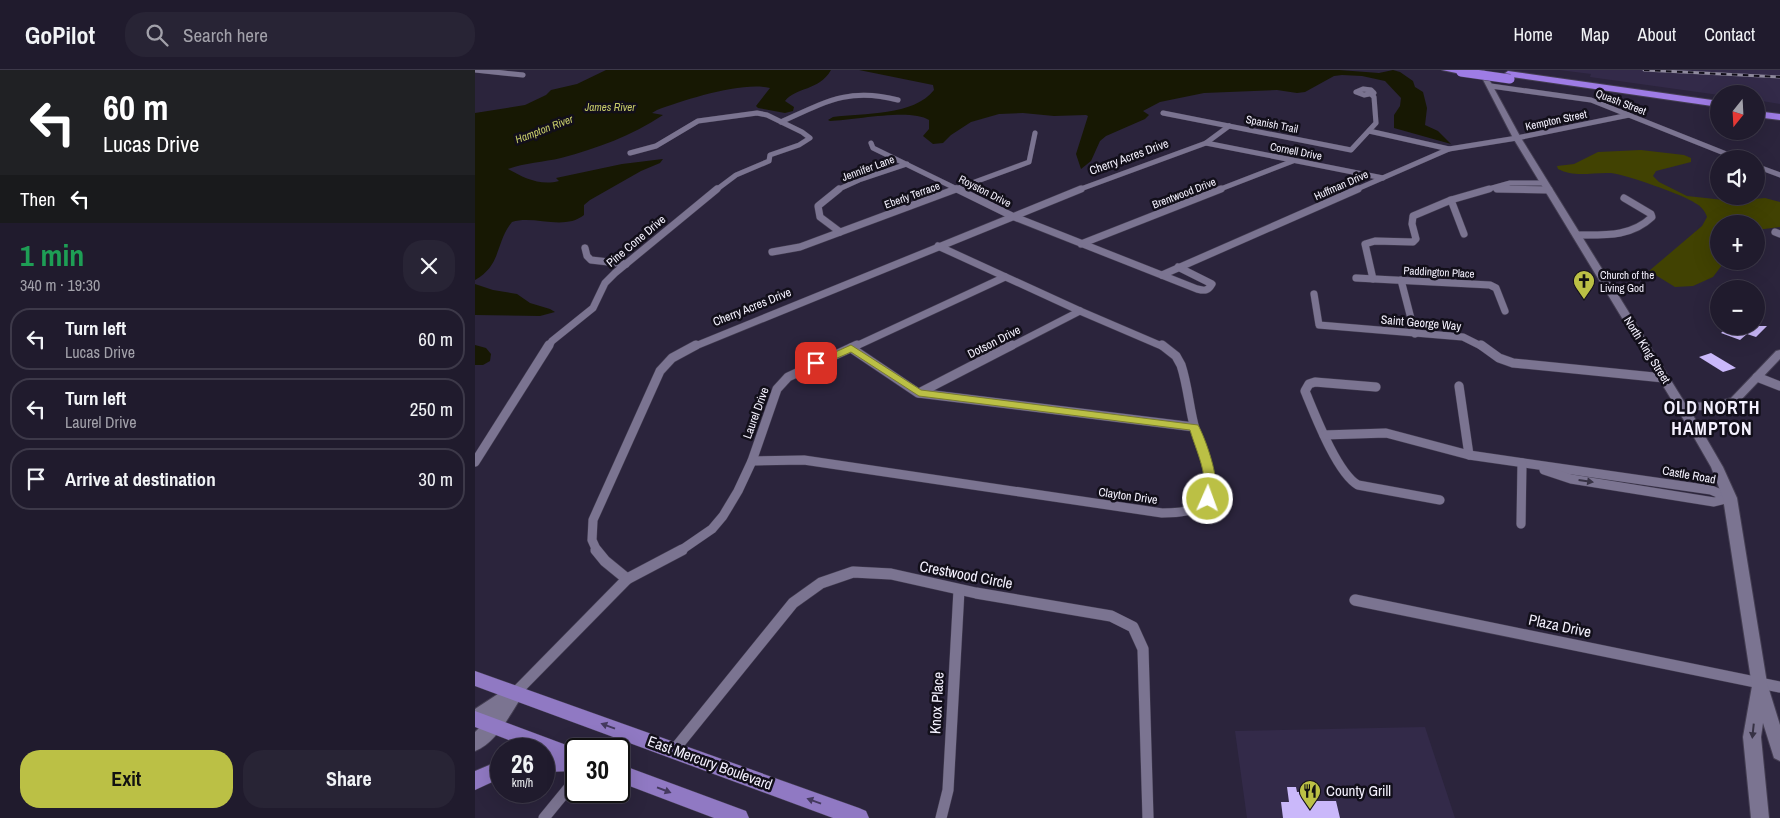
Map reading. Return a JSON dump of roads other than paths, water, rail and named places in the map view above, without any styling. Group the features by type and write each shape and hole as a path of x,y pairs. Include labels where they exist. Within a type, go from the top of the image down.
{"highway":[{"path":"1447,70 1710,103"},
{"path":"1479,70 1509,77 1710,107"},
{"path":"1765,110 1780,112"},
{"path":"1765,115 1780,117"}],"main road":[{"name":"North King Street","path":"1479,70 1491,86 1517,138 1717,466 1730,498 1759,683 1780,752"},
{"path":"1682,407 1711,408 1727,404 1741,395 1780,353"},
{"name":"East Mercury Boulevard","path":"475,678 859,818"},
{"name":"North King Street","path":"1759,683 1752,737 1760,818"},
{"path":"475,744 481,721 515,693"},
{"path":"481,721 565,753"},
{"path":"475,781 490,774"},
{"path":"630,777 739,818"}],"street":[{"path":"475,70 523,75"},
{"name":"Quash Street","path":"1491,86 1583,98 1716,150"},
{"path":"630,153 656,146 691,125 709,118 757,114 767,115 781,122 843,95 876,95 898,100"},
{"name":"Spanish Trail","path":"1163,114 1351,150 1376,123 1375,99 1371,95"},
{"name":"Kempton Street","path":"1517,138 1629,115"},
{"name":"Pine Cone Drive","path":"475,462 552,341 593,308 605,283 729,180 759,164 769,161 770,155 799,145 810,138 781,122"},
{"name":"Cherry Acres Drive","path":"627,578 597,552 591,542 590,532 597,511 660,371 665,364 694,346 938,246 1093,184 1207,143 1229,126"},
{"path":"1369,131 1428,142 1449,150"},
{"name":"Eberly Terrace","path":"772,252 800,247 1029,162 1035,133"},
{"name":"Huffman Drive","path":"1162,275 1449,150 1517,138"},
{"name":"Royston Drive","path":"871,142 873,148 1012,216"},
{"name":"Cornell Drive","path":"1207,143 1383,178"},
{"name":"Brentwood Drive","path":"1081,244 1293,161"},
{"name":"Jennifer Lane","path":"840,232 820,217 818,206 823,200 845,186 907,164"},
{"path":"1765,169 1780,175"},
{"path":"1373,279 1365,244 1375,241 1413,242 1416,239 1411,224 1413,216 1484,189 1547,187"},
{"path":"1577,235 1623,234 1645,225 1652,218 1651,214 1624,198"},
{"path":"1451,200 1465,234"},
{"path":"1012,216 1197,289 1204,291 1209,289 1212,284 1178,268"},
{"name":"Clayton Drive","path":"753,461 804,460 1162,513 1181,513 1197,508 1208,499 1212,489 1211,478 1194,427 1184,373 1181,363 1175,354 1163,346 1080,311 938,246"},
{"path":"585,248 587,256 591,260 626,264"},
{"name":"Laurel Drive","path":"627,578 686,548 712,529 723,516 753,461 774,396 782,383 798,371 1005,277"},
{"name":"Paddington Place","path":"1356,278 1490,285 1496,288 1505,310"},
{"path":"1401,280 1415,334"},
{"name":"Saint George Way","path":"1314,294 1319,325 1473,340 1481,343 1498,359 1513,363 1664,378"},
{"name":"Dotson Drive","path":"919,393 1080,311"},
{"path":"851,348 919,393 1194,427"},
{"path":"1757,377 1780,386"},
{"path":"1376,387 1315,382 1309,384 1305,390 1324,435 1349,480 1358,485 1440,500"},
{"path":"1459,386 1469,455"},
{"name":"Castle Road","path":"1324,435 1386,433 1469,455 1522,463 1571,479 1714,502 1730,498"},
{"path":"1521,524 1522,463"},
{"name":"Crestwood Circle","path":"674,750 793,603 817,584 836,576 855,572 875,572 959,590 1111,616 1126,621 1137,630 1143,649 1147,818"},
{"path":"515,693 627,578"},
{"name":"Knox Place","path":"941,818 948,790 959,590"},
{"name":"Plaza Drive","path":"1355,600 1759,683"},
{"path":"1759,683 1780,687"},
{"path":"544,818 565,792"}],"water":[{"name":"James River","path":"606,70 831,70 820,82 795,93 785,101 794,107 793,111 785,113 756,106 770,88 744,87 729,89 682,101 657,110 652,113 663,115 639,129 601,146 561,158 508,169 532,180 552,182 559,181 556,178 622,164 663,159 660,163 641,171 590,200 584,205 584,215 576,220 558,222 521,220 512,222 490,268 475,280 475,113 525,105 546,95 551,90 577,84"},
{"path":"859,70 1339,70 1379,73 1393,70 1400,72 1413,81 1415,87 1423,92 1427,108 1425,125 1438,131 1451,144 1394,128 1394,115 1400,106 1401,98 1385,81 1362,76 1342,75 1334,76 1305,92 1297,93 1277,90 1204,93 1160,102 1143,111 1149,115 1145,119 1106,136 1100,141 1091,161 1081,169 1076,154 1088,116 1086,115 999,114 971,122 951,135 943,143 933,144 923,136 929,129 929,120 921,117 896,115 828,120 833,117 873,114 901,109 914,105 934,90 933,85"},
{"path":"475,284 493,290 517,294 530,303 555,312 540,316 475,315"},
{"path":"475,345 486,348 491,354 490,361 483,365 475,365"}],"railway":[{"path":"1644,70 1780,77"}],"place":[{"name":"Church of the Living God","path":"1584,300"},
{"name":"County Grill","path":"1310,810"}],"district":[{"name":"OLD NORTH HAMPTON","path":"1712,418"}],"water label":[{"name":"Hampton River","path":"544,129"}]}
